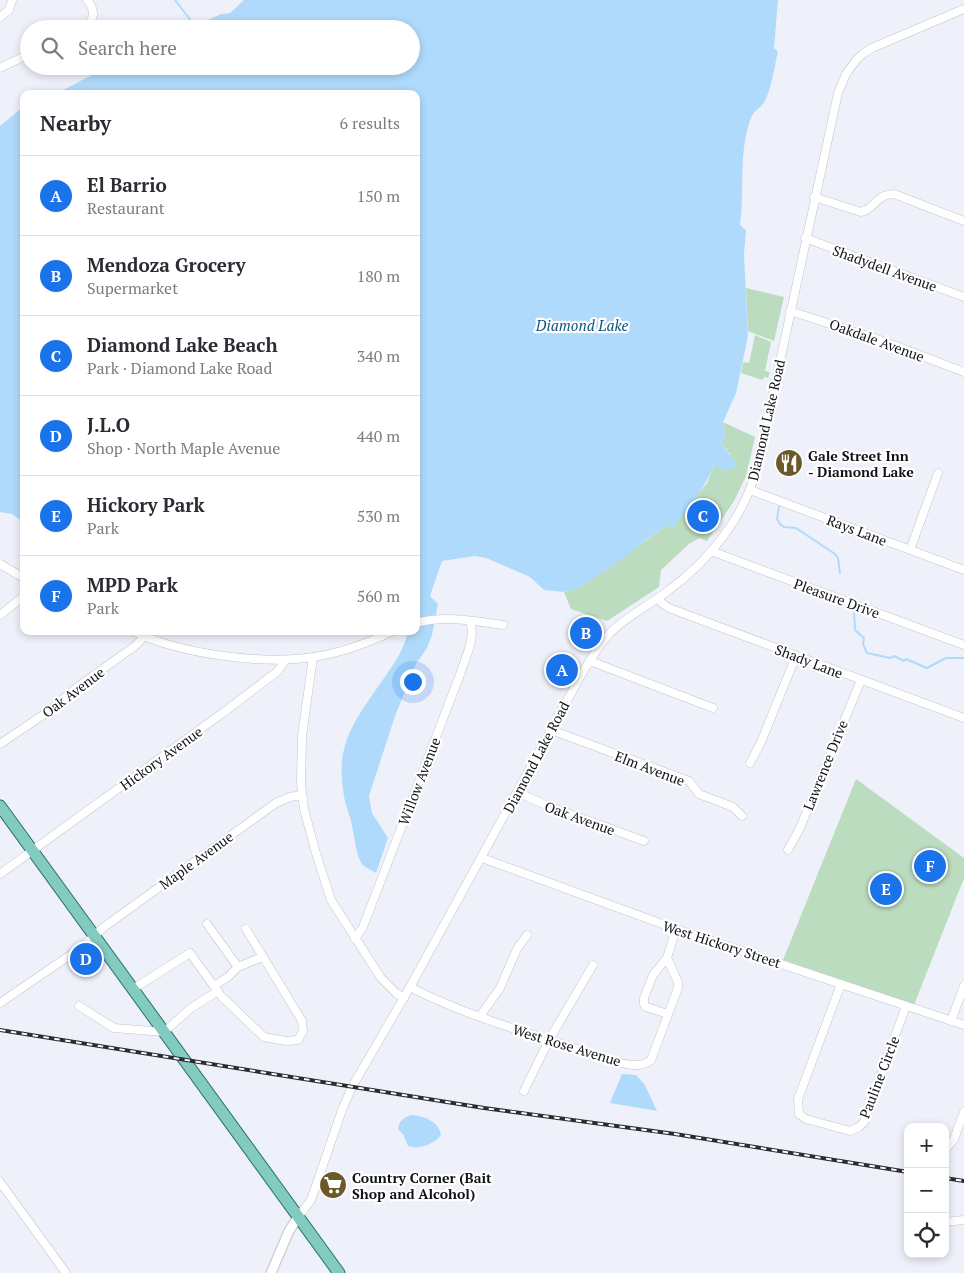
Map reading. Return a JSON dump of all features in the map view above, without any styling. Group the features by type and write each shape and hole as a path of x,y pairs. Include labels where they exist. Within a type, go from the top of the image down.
{"main road":[{"path":"0,806 339,1273"}],"street":[{"path":"0,17 9,10 12,0"},
{"path":"87,0 93,7 94,15 92,20"},
{"name":"Diamond Lake Road","path":"271,1273 282,1246 298,1217 311,1200 350,1091 404,998 590,661 609,634 618,626 690,574 711,551 736,516 750,490 757,468 805,238 838,93 846,74 857,59 872,48 964,9"},
{"path":"0,68 20,58"},
{"path":"814,197 861,212 868,210 879,198 894,194 964,221"},
{"name":"Shadydell Avenue","path":"805,238 964,297"},
{"name":"Oakdale Avenue","path":"790,311 883,341 964,372"},
{"path":"910,550 938,473"},
{"name":"Rays Lane","path":"750,490 964,570"},
{"name":"Pleasure Drive","path":"711,551 964,645"},
{"path":"0,564 20,576"},
{"name":"Shady Lane","path":"658,598 669,608 964,718"},
{"path":"0,615 20,599"},
{"path":"420,622 438,619 502,625"},
{"name":"Willow Avenue","path":"355,939 363,927 461,672 472,638 473,630 470,621"},
{"path":"140,635 158,642 208,653 285,660 313,657 371,641 385,635"},
{"name":"Oak Avenue","path":"0,744 49,711 76,688 135,646 144,637"},
{"path":"750,763 761,742 796,656"},
{"path":"313,657 302,736 302,794 304,809 331,900 381,978 404,998"},
{"name":"Hickory Avenue","path":"0,874 224,712 278,671 285,660"},
{"path":"590,661 713,708"},
{"name":"Lawrence Drive","path":"788,850 800,828 861,680"},
{"name":"Elm Avenue","path":"551,730 689,781 699,794 733,807 742,816"},
{"name":"Oak Avenue","path":"517,792 548,806 644,841"},
{"name":"Maple Avenue","path":"0,1002 82,947 94,935 276,803 302,794"},
{"name":"West Hickory Street","path":"482,858 676,929 964,1026"},
{"path":"207,924 238,967"},
{"path":"133,989 190,953 216,989 264,1037 286,1041 298,1040 303,1031 302,1021 246,928"},
{"path":"668,1014 646,1007 644,998 653,974 667,958 676,929"},
{"path":"480,1016 500,988 517,949 527,935"},
{"path":"79,1006 114,1028 164,1032 216,989 238,967 262,957"},
{"name":"West Rose Avenue","path":"410,987 480,1016 549,1040 619,1063 637,1065 645,1064 651,1060 678,985 667,958"},
{"path":"524,1091 549,1040 593,965"},
{"name":"Pauline Circle","path":"841,984 798,1099 799,1114 806,1118 850,1131 859,1127 864,1122 906,1006"},
{"path":"951,1021 964,986"},
{"path":"949,1145 954,1139 964,1112"},
{"path":"0,1182 66,1273"},
{"path":"949,1222 964,1220"}],"green space":[{"path":"746,288 784,297 774,341 748,331"},
{"path":"755,335 771,342 765,371 770,372 768,378 765,377 762,380 741,373 743,362 749,363"},
{"path":"723,422 755,437 746,476 734,501 707,541 699,538 689,544 661,570 659,587 607,621 571,609 564,592 577,589 669,524 672,527 707,483 714,466 731,455 721,443 725,436"},
{"path":"856,779 964,858 964,878 914,1005 783,960"}],"water":[{"name":"Diamond Lake","path":"244,0 778,0 774,48 778,52 773,77 765,101 751,118 744,144 740,225 746,230 744,254 748,336 736,393 723,422 725,436 721,443 737,464 726,471 714,466 696,498 672,528 668,525 624,558 577,589 564,592 544,590 530,577 486,558 475,556 442,561 430,596 438,604 432,635 427,648 416,664 395,716 369,796 372,813 388,838 376,873 363,865 359,857 345,799 342,761 345,746 356,719 399,656 407,635 420,635 420,90 62,90 92,75 420,75 420,20 208,20 221,14 230,13"},
{"path":"20,109 20,519 12,514 0,512 0,126"},
{"path":"622,1074 636,1075 645,1085 657,1111 610,1103"},
{"path":"411,1115 430,1120 440,1130 441,1135 435,1141 426,1145 408,1146 403,1134 398,1129 402,1120"}],"waterway":[{"path":"175,0 190,20"},
{"path":"779,507 777,519 780,524 784,527 796,528 835,554 838,558 840,573"},
{"path":"854,609 855,630 864,638 863,644 867,653 890,658 894,656 927,668 946,658 964,658"}],"railway":[{"path":"0,1030 484,1108 675,1134 904,1171"},
{"path":"949,1179 964,1181"}],"place":[{"name":"Gale Street Inn - Diamond Lake","path":"789,463"},
{"name":"Diamond Lake Beach","path":"703,516"},
{"name":"Mendoza Grocery","path":"586,633"},
{"name":"El Barrio","path":"562,670"},
{"name":"MPD Park","path":"930,866"},
{"name":"Hickory Park","path":"886,889"},
{"name":"J.L.O","path":"86,959"},
{"name":"Country Corner (Bait Shop and Alcohol)","path":"333,1185"}]}
